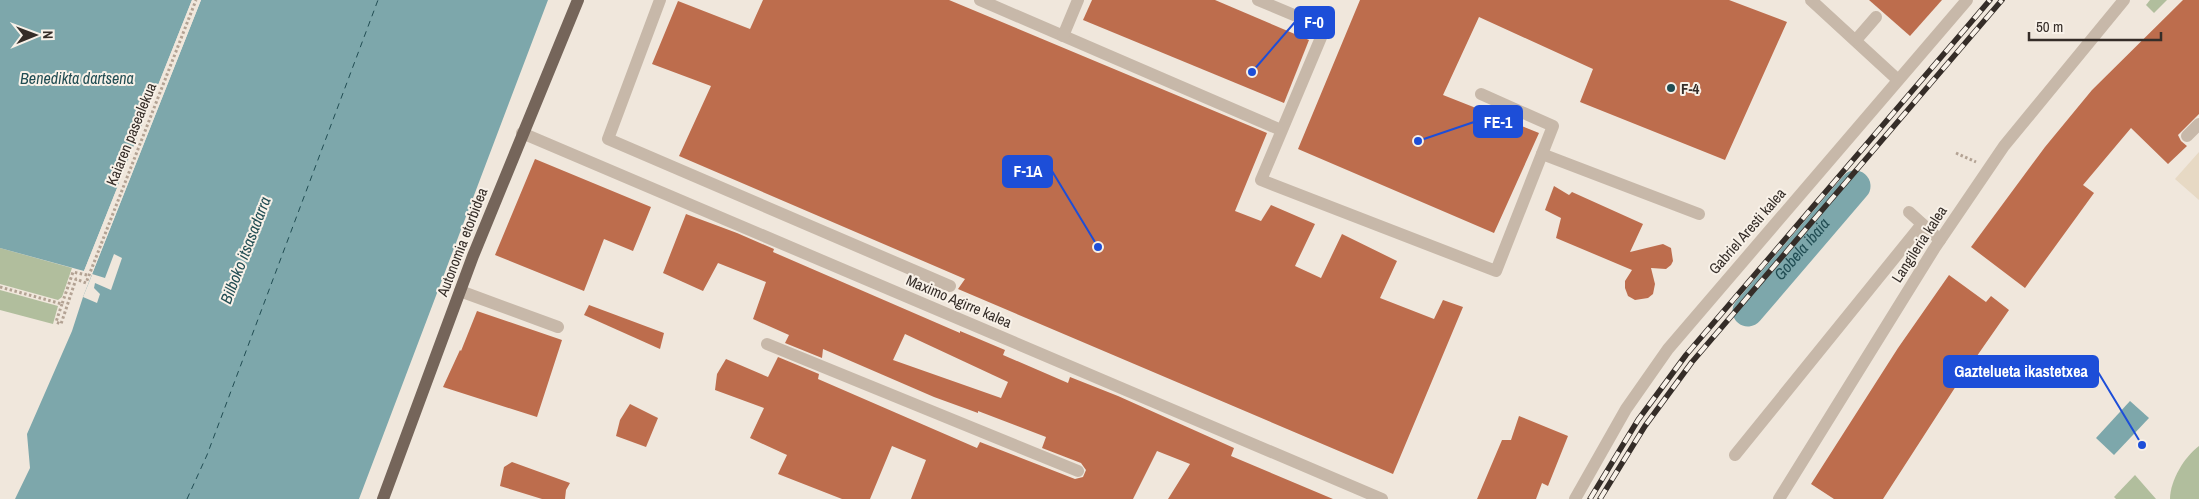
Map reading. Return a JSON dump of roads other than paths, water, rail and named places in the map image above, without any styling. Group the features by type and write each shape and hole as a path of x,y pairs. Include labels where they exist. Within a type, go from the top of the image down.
{"main road":[{"name":"Autonomia etorbidea","path":"383,499 460,291 522,133 578,0"}],"street":[{"path":"660,0 608,139 950,286"},
{"path":"980,0 1281,130"},
{"path":"1063,36 1078,0"},
{"path":"1258,0 1324,28 1261,180 1496,271 1553,126 1481,94"},
{"path":"1812,0 1898,80"},
{"name":"Gabriel Aresti kalea","path":"1575,499 1626,409 1668,348 1967,0"},
{"name":"Langileria kalea","path":"2108,20 2117,0"},
{"name":"Langileria kalea","path":"1778,499 1940,240 2004,146 2124,0"},
{"path":"1856,40 1876,17"},
{"path":"2187,136 2199,124"},
{"name":"Maximo Agirre kalea","path":"522,133 1382,499"},
{"path":"1542,154 1699,214"},
{"path":"1909,212 1940,240"},
{"path":"1735,455 1922,224"},
{"path":"460,291 558,327"},
{"path":"767,344 1078,471"}],"water":[{"name":"Benedikta dartsena","path":"0,0 192,0 84,271 0,248"},
{"name":"Bilboko itsasadarra","path":"201,0 548,0 359,499 15,499 30,468 27,434 72,331 83,297"},
{"path":"2130,401 2149,418 2114,455 2096,438"}],"waterway":[{"name":"Gobela ibaia","path":"1748,311 1855,186"}],"railway":[{"path":"1590,499 1638,420 1686,355 1990,0"},
{"path":"1600,499 1645,426 1692,362 2002,0"}],"place":[{"name":"F-0","path":"1252,72"},
{"name":"F-4","path":"1671,88"},
{"name":"FE-1","path":"1418,141"},
{"name":"F-1A","path":"1098,247"},
{"name":"Gaztelueta ikastetxea","path":"2142,445"}]}
